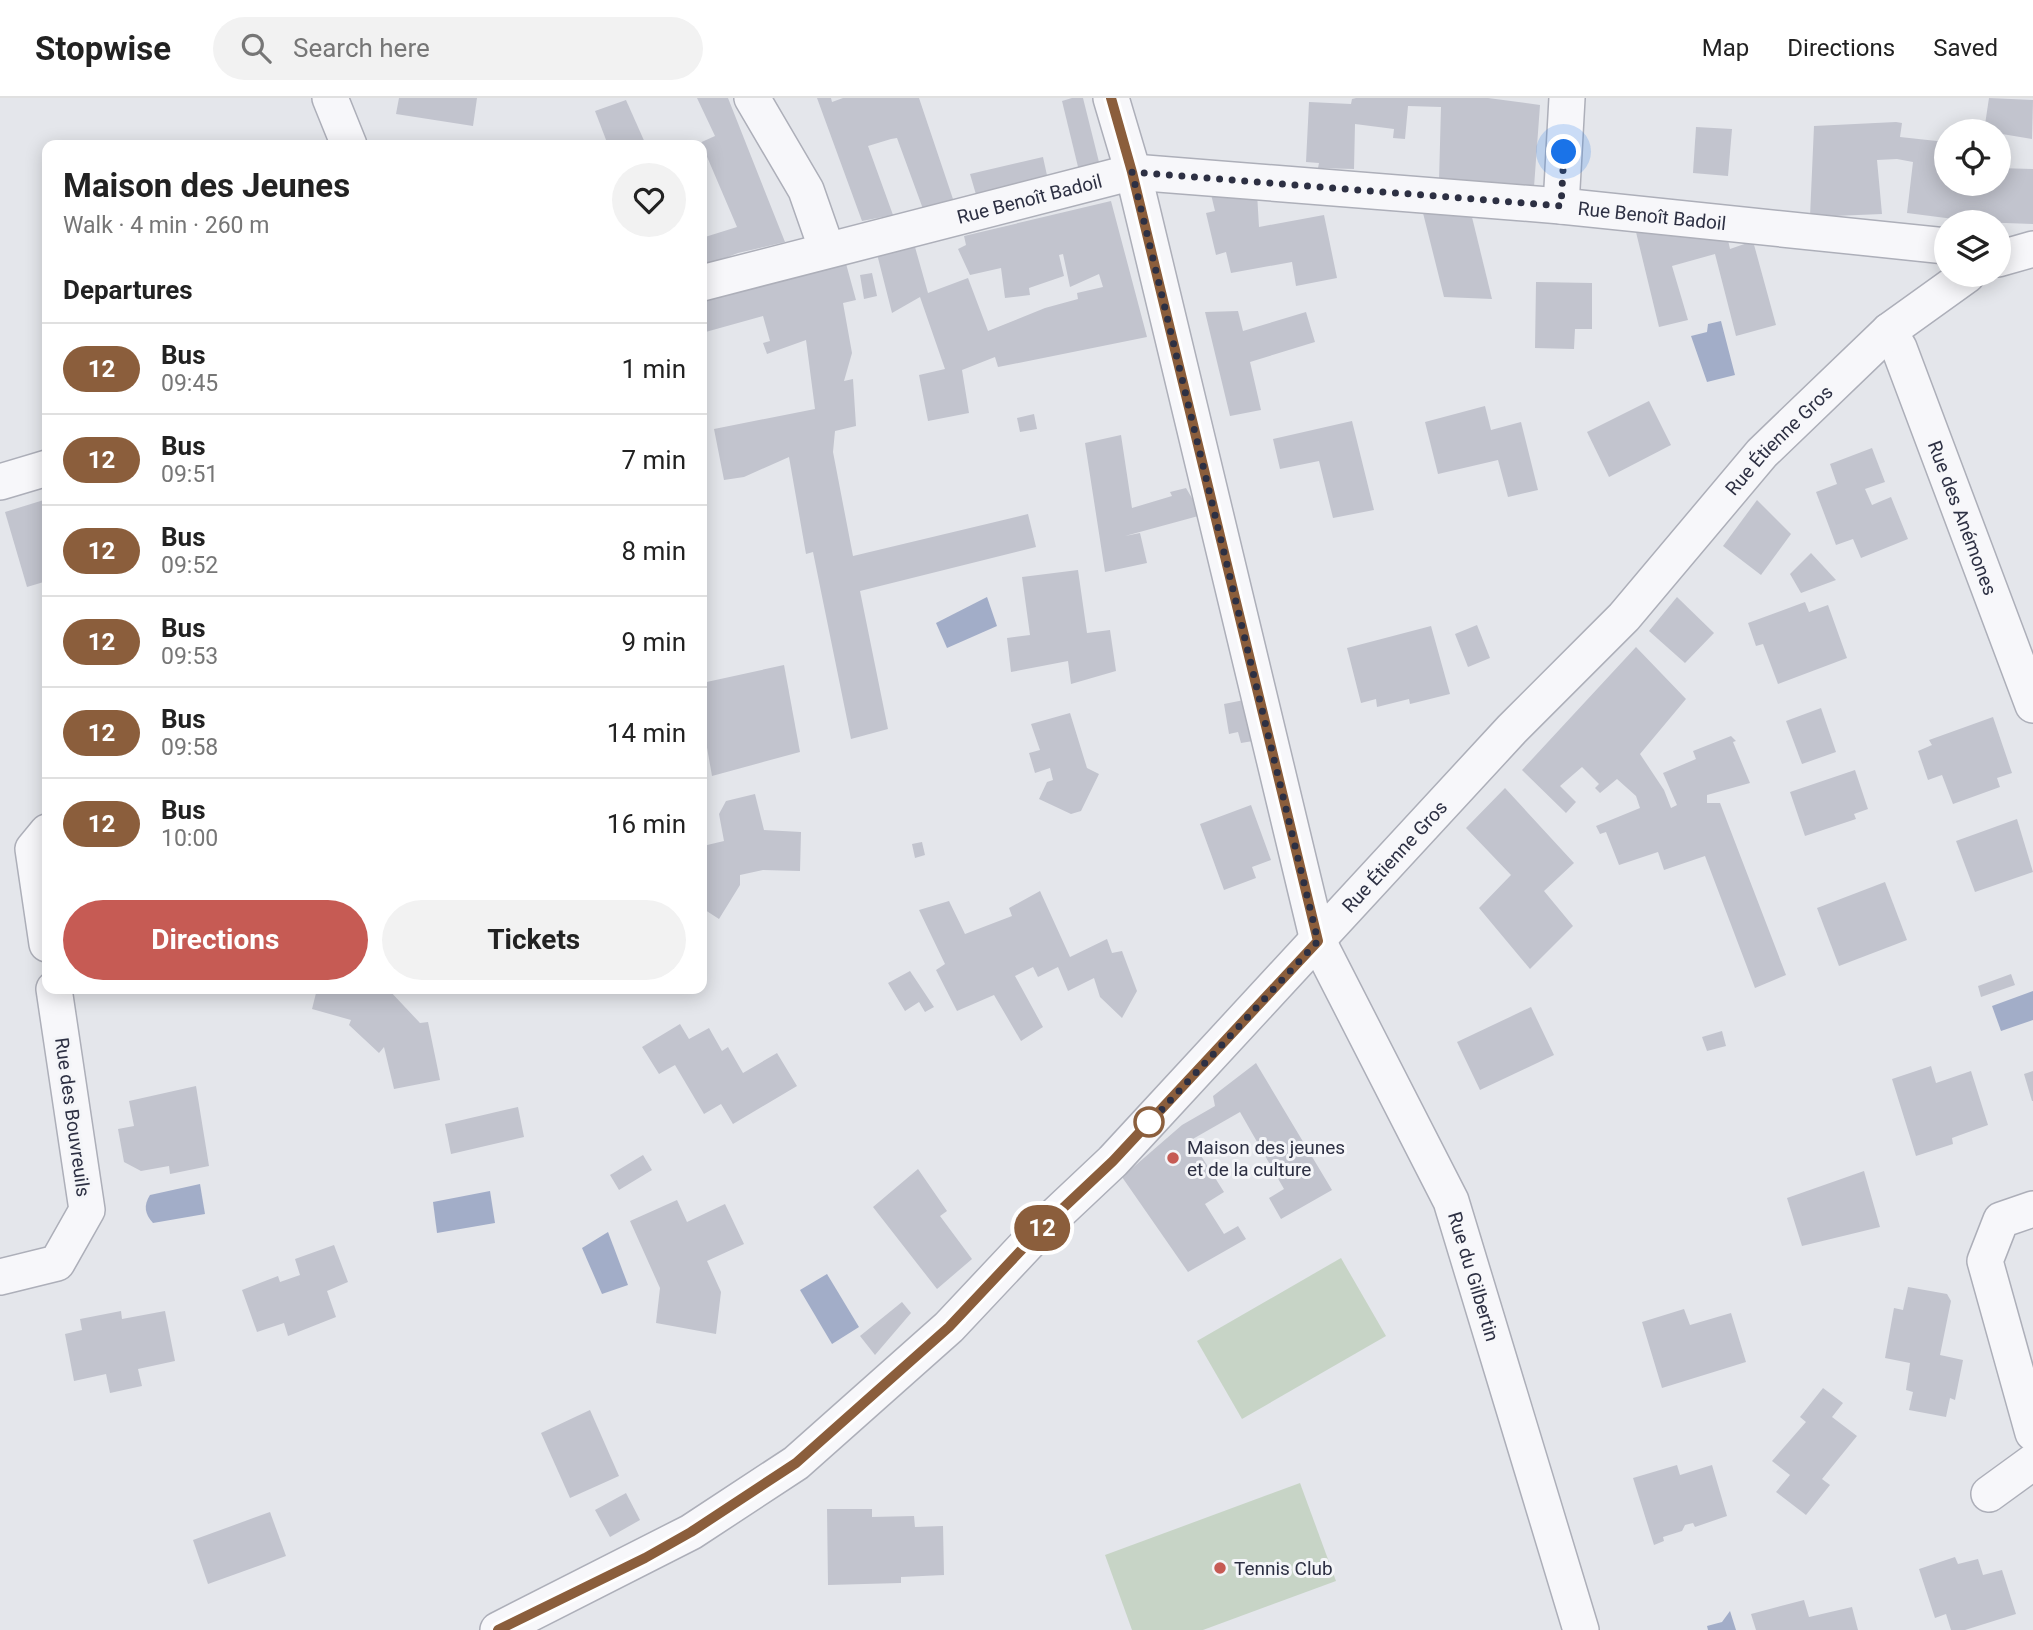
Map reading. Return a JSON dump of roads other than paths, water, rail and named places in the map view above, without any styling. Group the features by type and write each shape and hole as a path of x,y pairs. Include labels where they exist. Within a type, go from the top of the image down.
{"street":[{"path":"330,98 347,140"},
{"path":"752,98 806,190 827,250"},
{"name":"Rue du Gilbertin","path":"1111,98 1132,172 1318,941 1451,1200 1581,1630"},
{"path":"1561,206 1567,98"},
{"name":"Rue Benoît Badoil","path":"707,282 1132,172 1561,206 1934,245"},
{"path":"2011,255 2033,249"},
{"name":"Rue Étienne Gros","path":"498,1630 645,1558 691,1532 796,1463 949,1327 1044,1226 1113,1161 1512,729 1624,617 1762,453 1889,331 1950,287"},
{"name":"Rue des Anémones","path":"1889,331 1899,348 2030,690"},
{"path":"0,482 42,469"},
{"path":"42,838 33,849 42,910"},
{"name":"Rue des Bouvreuils","path":"0,1277 57,1264 87,1210 55,994"},
{"path":"2033,1209 2001,1220 1985,1261 2033,1433"},
{"path":"1989,1494 2033,1462"}],"water":[{"path":"1721,321 1735,375 1707,382 1691,336 1707,332 1708,324"},
{"path":"987,597 997,626 947,648 936,623"},
{"path":"2033,991 2033,1020 2001,1031 1992,1006"},
{"path":"200,1184 205,1214 153,1223 150,1220 146,1206 150,1195"},
{"path":"490,1191 495,1223 437,1233 433,1202"},
{"path":"608,1232 628,1285 602,1294 582,1248"},
{"path":"827,1274 859,1327 832,1344 800,1290"},
{"path":"1730,1611 1736,1630 1708,1630 1707,1626 1722,1622"}],"place":[{"name":"Maison des jeunes et de la culture","path":"1173,1158"},
{"name":"Tennis Club","path":"1220,1568"}]}
